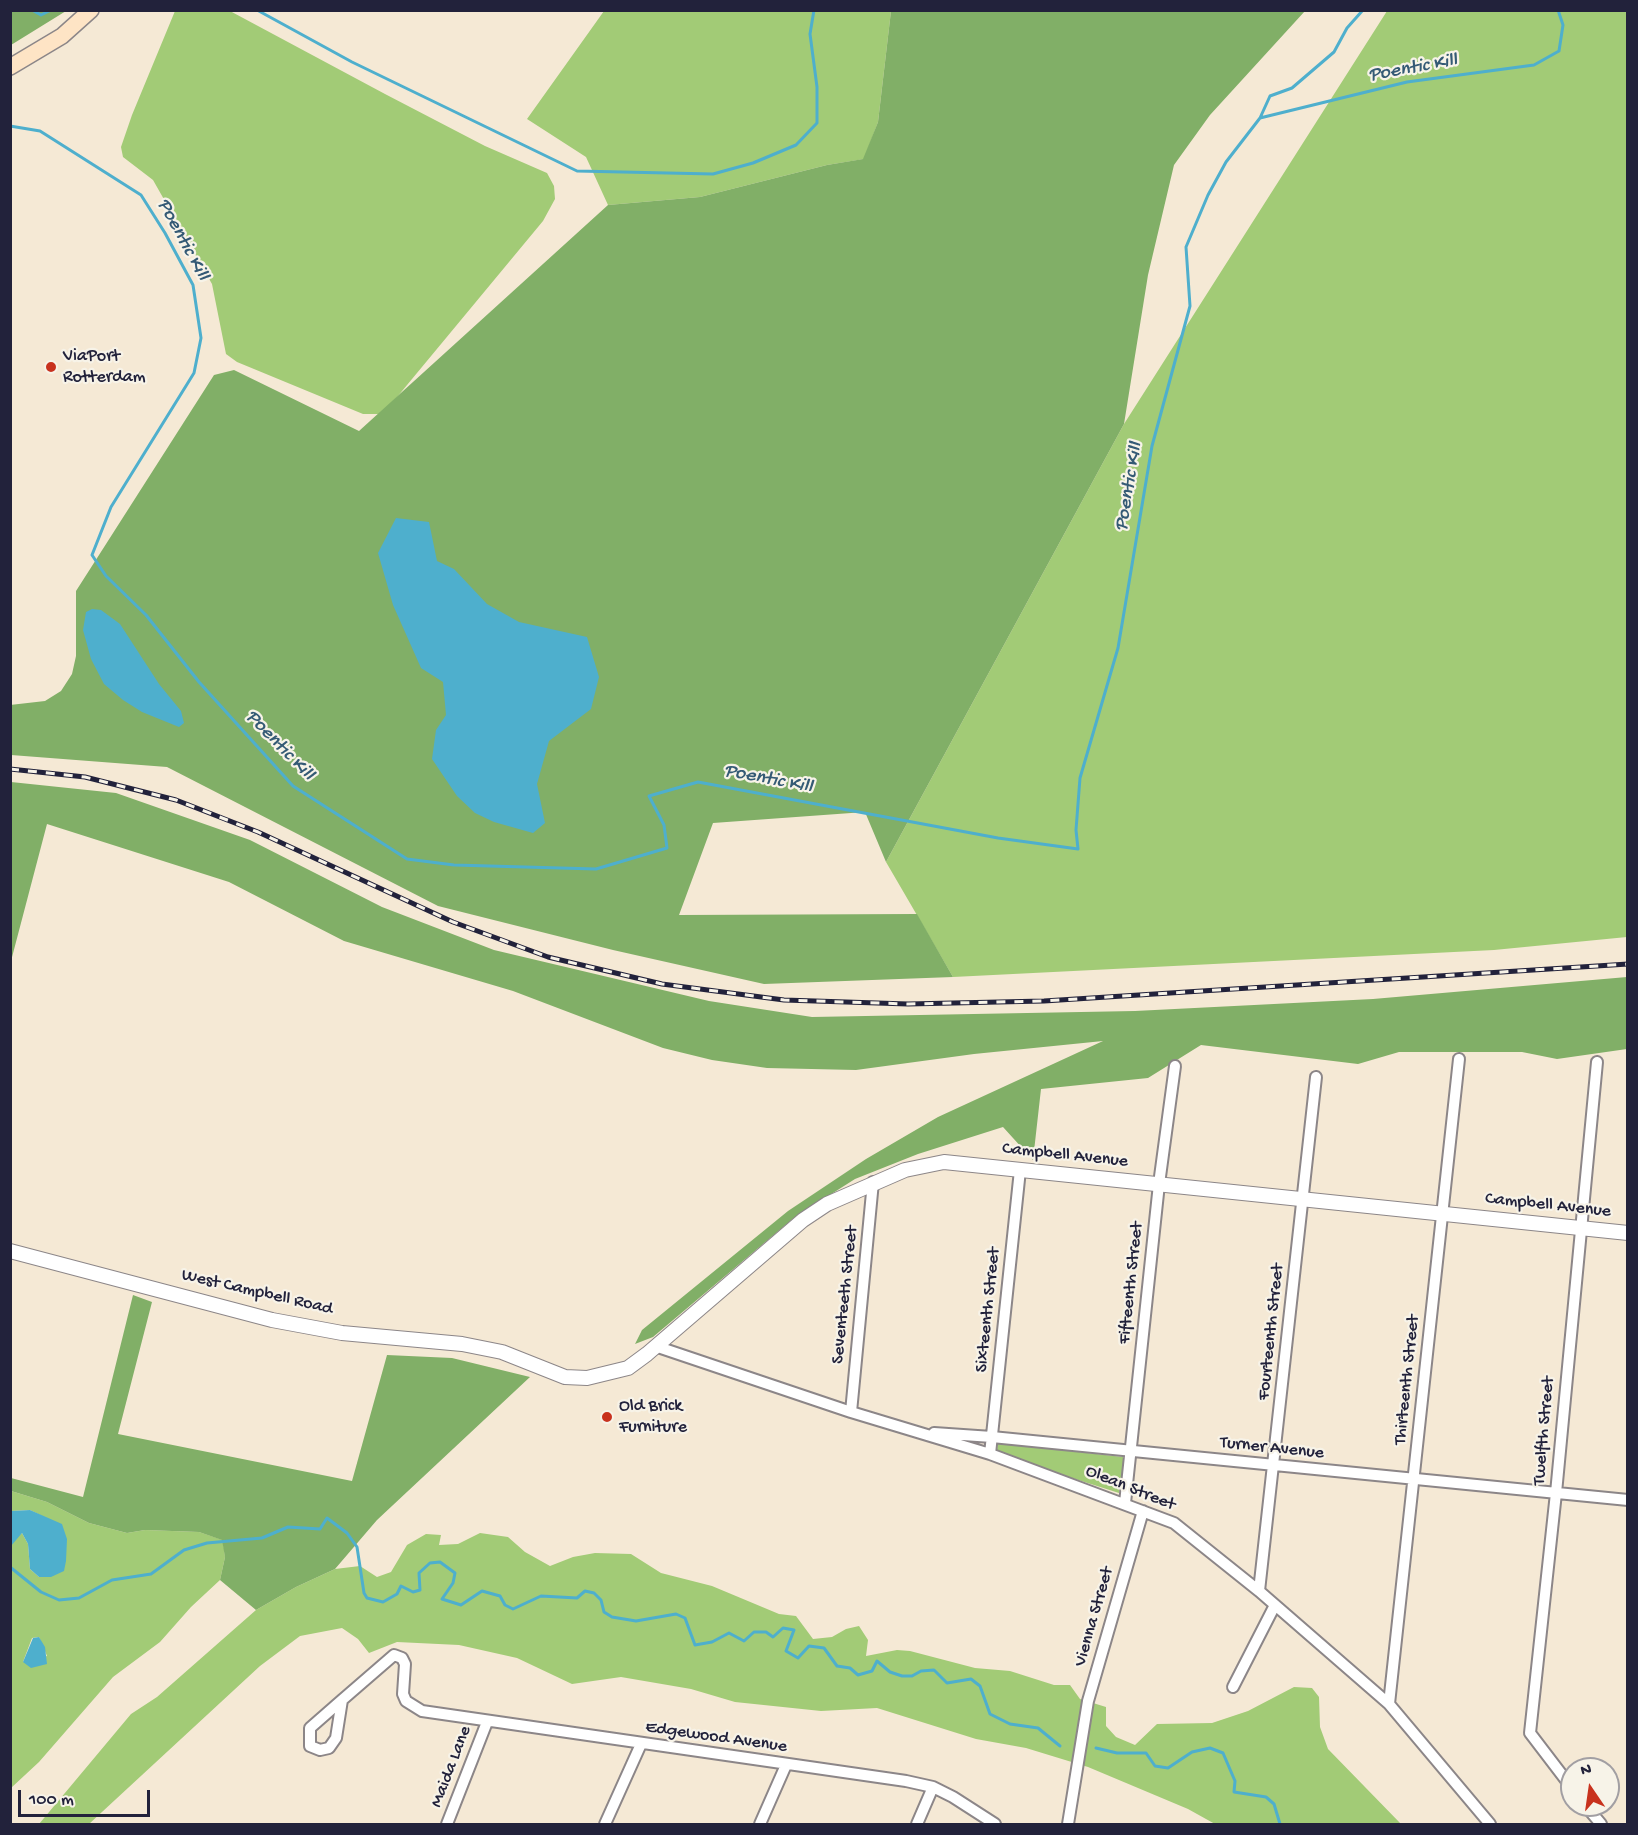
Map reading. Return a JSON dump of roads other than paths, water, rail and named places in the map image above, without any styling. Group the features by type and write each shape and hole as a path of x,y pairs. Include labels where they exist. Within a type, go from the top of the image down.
{"main road":[{"path":"10,68 62,36 91,10"}],"street":[{"name":"Thirteenth Street","path":"1389,1704 1459,1059"},
{"name":"Twelfth Street","path":"1560,1772 1530,1733 1557,1493 1597,1062"},
{"name":"Fifteenth Street","path":"1125,1503 1159,1184 1175,1066"},
{"name":"Fourteenth Street","path":"1259,1592 1275,1466 1316,1077"},
{"name":"Campbell Avenue","path":"565,1377 586,1378 607,1375 628,1368 658,1347 803,1220 873,1182 905,1170 944,1162 1628,1233"},
{"name":"Sixteenth Street","path":"990,1454 1020,1170"},
{"name":"Seventeeth Street","path":"851,1412 873,1182"},
{"name":"West Campbell Road","path":"10,1251 272,1320 342,1333 462,1344 502,1352 565,1377"},
{"name":"Olean Street","path":"658,1347 912,1432 990,1454 1174,1523 1259,1592 1389,1704 1490,1824"},
{"name":"Turner Avenue","path":"912,1432 1132,1450 1628,1500"},
{"name":"Vienna Street","path":"1068,1824 1082,1733 1143,1511"},
{"path":"1233,1687 1274,1607"},
{"name":"Edgewood Avenue","path":"342,1700 394,1655 402,1658 405,1664 403,1694 406,1701 422,1712 906,1781 933,1787 995,1824"},
{"path":"342,1700 336,1738 329,1748 320,1750 310,1746 310,1728 342,1700"},
{"name":"Maida Lane","path":"447,1824 487,1722"},
{"path":"605,1824 641,1744"},
{"path":"760,1824 786,1765"},
{"path":"917,1824 933,1787"}],"water":[{"path":"396,518 429,522 437,561 454,569 487,604 519,622 587,637 599,677 591,709 549,741 537,784 545,823 533,833 494,822 475,813 457,796 432,759 436,730 446,715 443,682 421,668 393,605 378,553"},
{"path":"92,609 101,610 120,624 159,684 181,711 184,723 179,727 142,712 104,684 91,659 83,630 86,612"},
{"path":"30,1510 62,1524 67,1539 64,1571 51,1577 39,1577 30,1569 28,1544 22,1533 11,1546 11,1511"},
{"path":"39,1637 45,1647 47,1664 31,1668 23,1662 33,1638"}],"waterway":[{"path":"32,10 41,15 51,10"},
{"path":"257,10 352,62 577,171 713,174 753,163 796,145 817,123 817,87 810,34 814,10"},
{"path":"1260,118 1270,96 1292,88 1334,52 1347,28 1363,10"},
{"name":"Poentic Kill","path":"10,126 40,131 141,195 193,285 201,338 194,373 111,507 92,555 106,576 146,615 199,682 293,786 407,859 454,865 596,869 667,848 664,825 649,796 698,782 998,838 1078,849 1076,830 1080,778 1118,648 1152,446 1190,306 1186,247 1208,195 1226,162 1260,118 1407,82 1534,65 1559,51 1563,25 1558,10"},
{"path":"10,1567 41,1592 59,1600 79,1598 112,1580 151,1574 184,1550 207,1543 262,1538 288,1527 320,1529 327,1518 347,1533 357,1547 364,1593 367,1598 383,1602 397,1594 401,1586 413,1592 420,1590 419,1573 430,1563 440,1562 455,1573 453,1583 442,1599 461,1605 482,1591 500,1596 505,1605 513,1609 541,1596 577,1598 585,1591 594,1593 601,1600 604,1612 612,1617 636,1621 676,1614 685,1618 695,1645 712,1642 729,1633 744,1641 754,1632 766,1632 773,1637 783,1628 794,1630 786,1651 798,1658 809,1646 824,1648 837,1666 850,1668 858,1675 872,1671 877,1661 890,1672 902,1676 912,1676 921,1671 934,1670 947,1683 971,1679 980,1686 990,1714 1010,1724 1038,1728 1060,1746"},
{"path":"1096,1748 1117,1753 1146,1753 1155,1766 1168,1768 1192,1752 1210,1748 1223,1753 1235,1781 1234,1792 1266,1797 1274,1804 1280,1824"}],"railway":[{"path":"10,769 85,777 176,800 258,832 453,922 548,957 662,984 784,1000 908,1004 1044,1001 1628,964"}],"place":[{"name":"ViaPort Rotterdam","path":"51,367"},
{"name":"Old Brick Furniture","path":"607,1417"}]}
